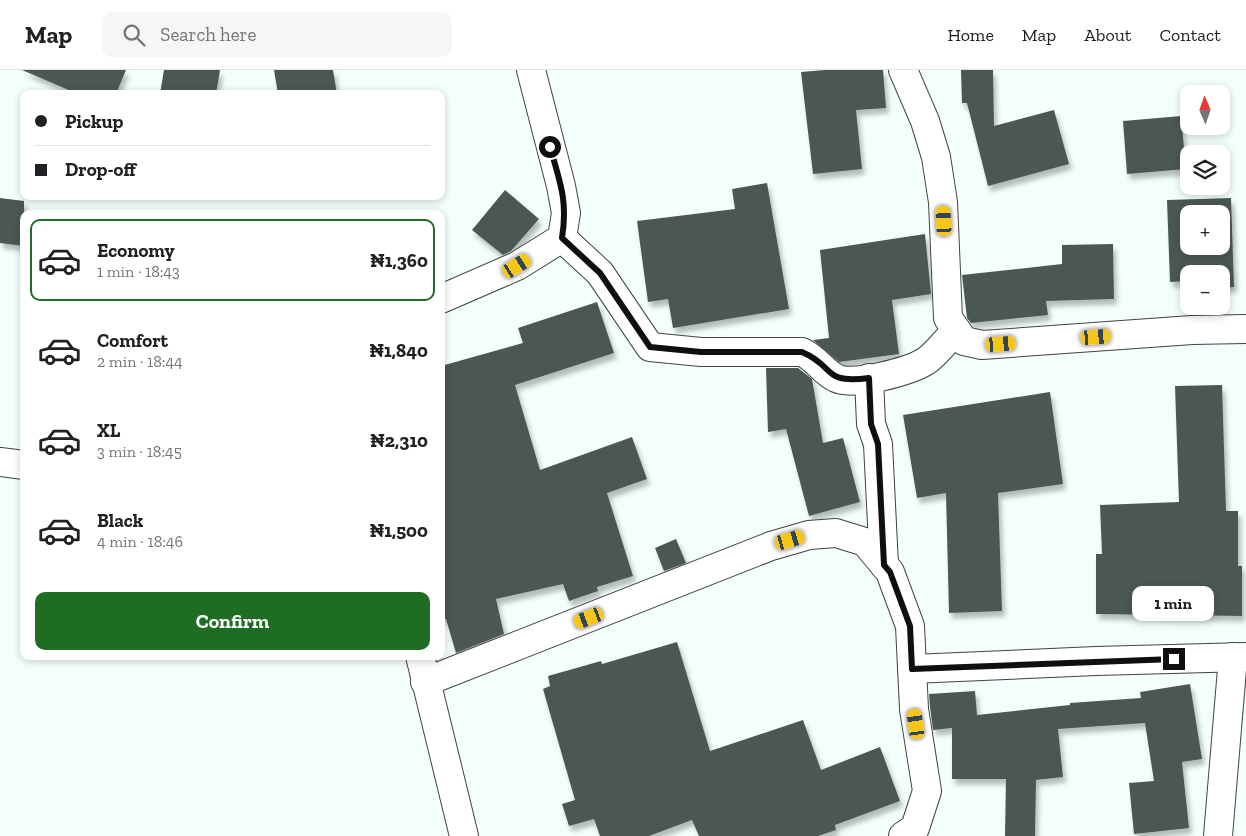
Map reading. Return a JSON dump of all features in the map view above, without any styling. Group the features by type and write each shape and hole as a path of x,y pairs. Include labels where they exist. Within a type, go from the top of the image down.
{"street":[{"path":"445,297 517,266 562,238 566,213 561,186 531,70"},
{"path":"903,70 925,121 936,157 943,202 948,318 964,341 982,345 1246,328"},
{"path":"562,238 600,273 650,347 701,352 802,352 810,355 835,378 847,381 886,376 927,360 956,330"},
{"path":"869,378 871,424 878,444 884,565"},
{"path":"0,462 20,464"},
{"path":"464,836 423,669 771,546 809,535 836,533 865,542 890,572 910,626 914,709 927,791 915,828 903,836"},
{"path":"912,669 1240,657 1218,836"}],"building":[{"path":"22,70 126,70 118,90 69,90"},
{"path":"164,70 220,70 217,90 161,90"},
{"path":"274,70 333,70 336,90 277,90"},
{"path":"883,70 886,108 856,110 862,169 813,174 801,72"},
{"path":"961,70 993,70 994,126 1054,110 1069,164 988,186 967,103 962,103"},
{"path":"1180,116 1180,135 1183,135 1184,145 1180,145 1180,170 1127,174 1123,121"},
{"path":"767,183 789,309 673,328 668,299 648,302 637,221 735,209 732,189"},
{"path":"505,190 539,219 511,251 503,255 472,230"},
{"path":"0,198 24,201 24,210 20,210 20,246 0,243"},
{"path":"1231,198 1234,287 1230,287 1230,265 1180,265 1180,281 1170,282 1167,200"},
{"path":"925,234 931,294 892,300 899,354 839,362 813,340 829,338 820,250"},
{"path":"1113,244 1114,299 1046,301 1048,315 971,323 967,318 962,275 1062,264 1062,245"},
{"path":"597,302 614,353 515,385 540,470 632,437 647,479 607,493 633,576 597,587 598,591 569,601 563,584 496,599 504,634 456,653 445,619 445,365 523,343 518,328"},
{"path":"766,368 798,368 812,379 823,443 843,438 860,502 809,516 786,429 768,432"},
{"path":"1222,385 1226,511 1238,511 1238,566 1242,566 1242,616 1096,614 1096,554 1102,554 1100,505 1179,502 1175,386"},
{"path":"1050,392 1063,484 998,493 1002,611 949,613 946,493 917,498 903,415"},
{"path":"676,539 686,563 664,571 655,548"},
{"path":"677,642 710,751 803,720 821,770 880,747 900,801 835,825 836,830 818,836 699,836 692,820 649,836 600,836 594,819 569,826 562,804 575,800 543,689 550,686 548,676 601,661 602,664"},
{"path":"1190,684 1202,759 1182,762 1189,828 1134,834 1129,783 1154,781 1145,723 1058,729 1063,777 1036,780 1035,836 1005,836 1006,779 952,779 952,728 933,730 929,694 975,691 977,715 1070,705 1070,703 1141,698 1140,692"}],"route":[{"path":"550,147 561,186 566,213 562,238 600,273 650,347 701,352 802,352 810,355 835,378 847,381 869,378 871,424 878,444 884,565 890,572 910,626 912,669 1174,659"}]}
